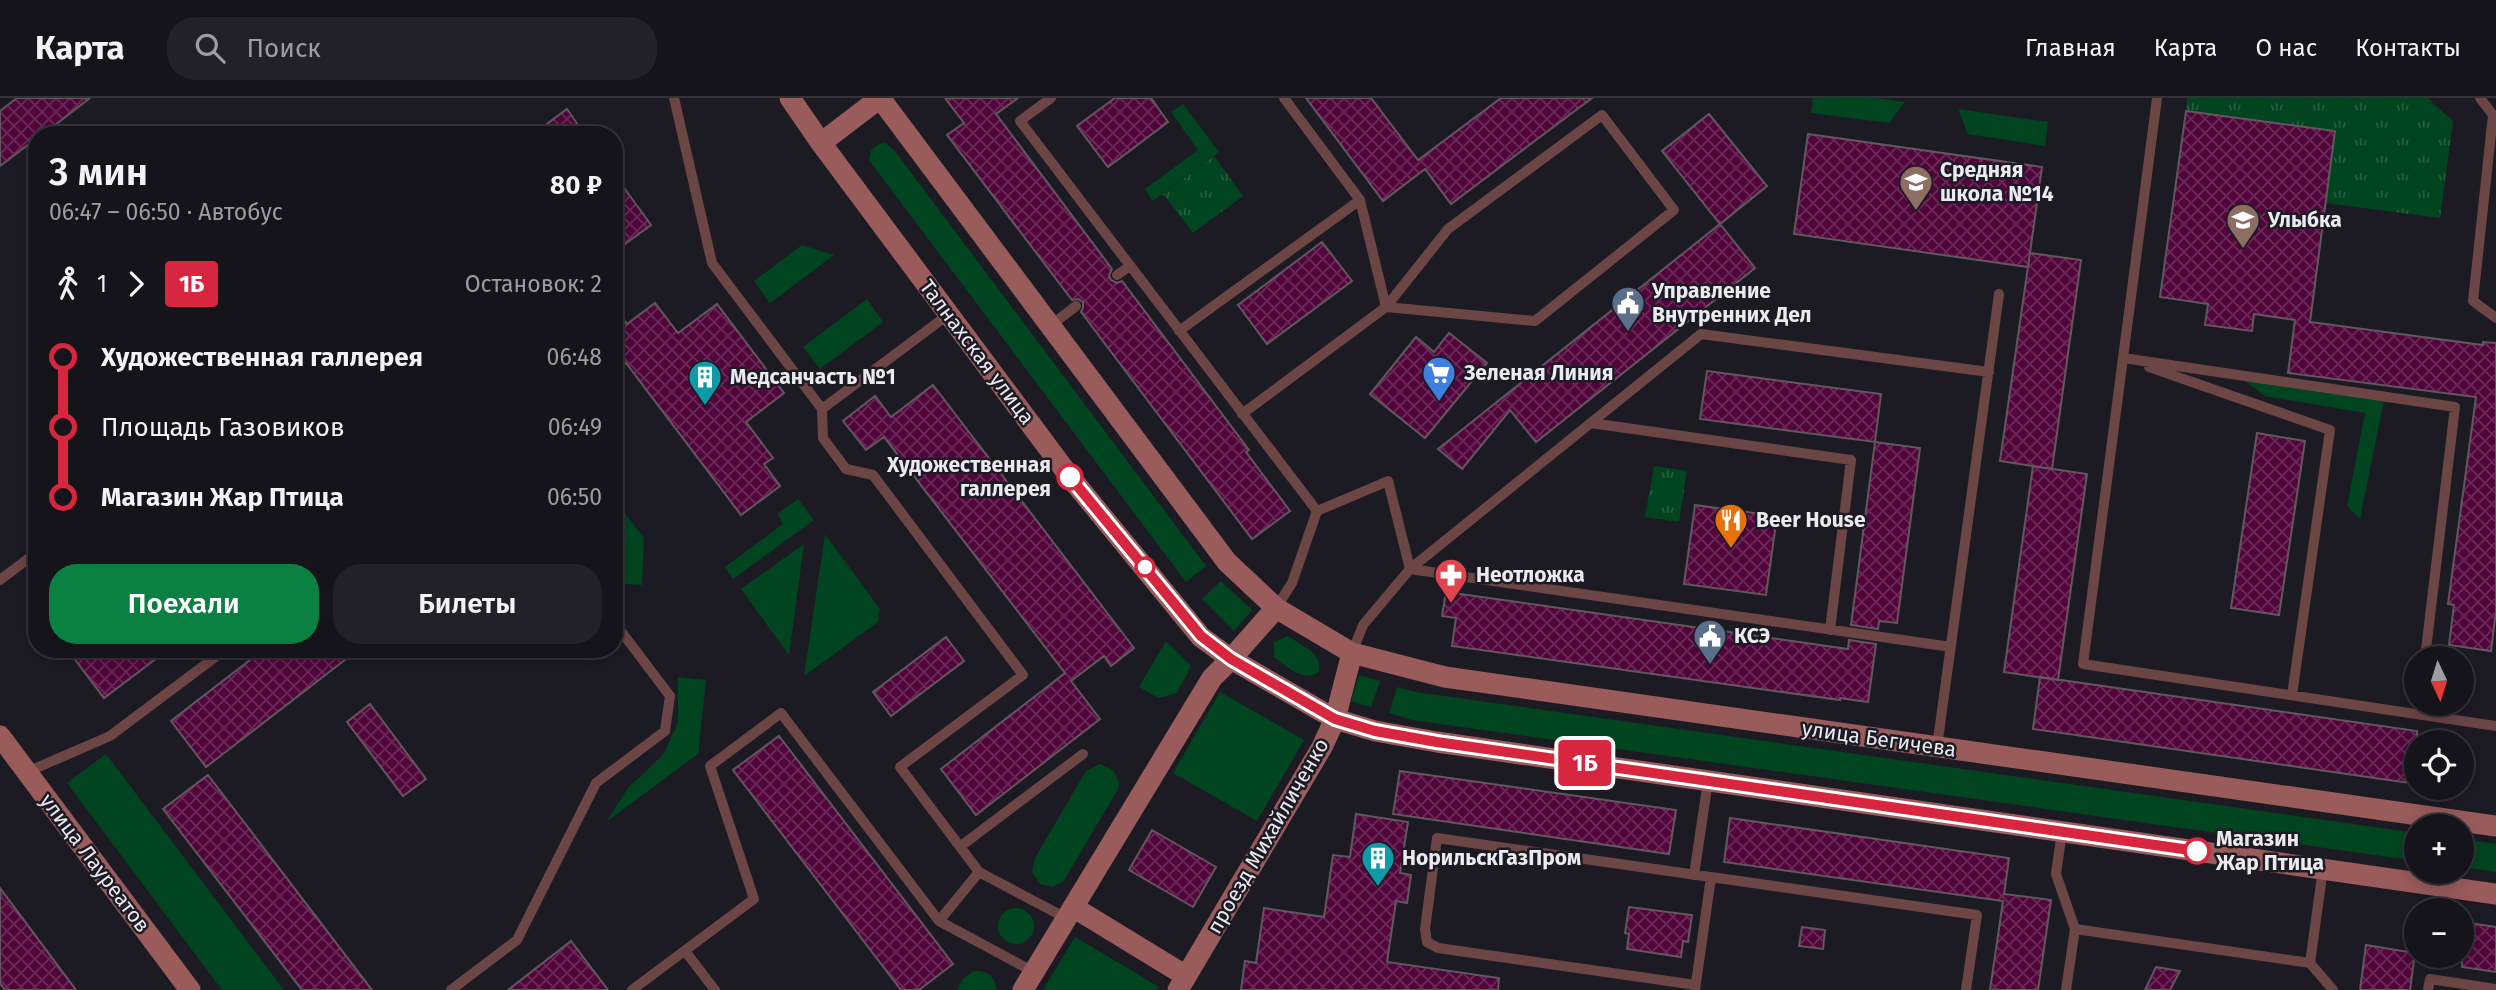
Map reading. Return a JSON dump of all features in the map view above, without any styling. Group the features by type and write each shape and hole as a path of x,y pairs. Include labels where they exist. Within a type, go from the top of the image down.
{"street":[{"name":"Талнахская улица","path":"790,98 1070,477 1201,636 1231,659"},
{"path":"821,143 880,98 1227,562 1276,608 1212,678 1028,981"},
{"name":"улица Бегичева","path":"1276,608 1352,653 1445,677 1937,747 2495,820"},
{"name":"проезд Михайличенко","path":"1070,913 1182,983 1335,719 1352,653"},
{"path":"1231,659 1335,719 1375,731 2496,894"},
{"name":"улица Лауреатов","path":"0,736 190,990"}],"lane":[{"path":"674,98 712,263 822,409 823,438 846,469 873,475 1023,675 900,767 979,872 1070,913"},
{"path":"1051,98 1020,121 1317,511"},
{"path":"1284,98 1360,200 1386,307"},
{"path":"2157,98 2082,664 2292,695 2404,707"},
{"path":"2480,98 2493,115 2473,301 2496,318"},
{"path":"1242,414 1386,307 1448,229 1602,115 1674,210 1535,321 1386,307"},
{"path":"1179,331 1360,200"},
{"path":"1117,275 1130,266"},
{"path":"1937,747 1999,294"},
{"path":"1050,326 1076,306"},
{"path":"822,409 949,314"},
{"path":"1352,653 1363,625 1410,569 1701,334 1989,372"},
{"path":"2123,358 2455,407 2426,646"},
{"path":"2123,358 2330,430 2292,695"},
{"path":"1591,423 1851,460 1830,630"},
{"path":"1276,608 1292,583 1317,511 1388,481 1410,569"},
{"path":"0,580 28,559"},
{"path":"1410,569 1951,647"},
{"path":"451,990 517,940 596,783 665,731 670,696 623,634"},
{"path":"27,772 110,736 214,658"},
{"path":"632,990 754,899 710,766 781,713 939,921 1028,981"},
{"path":"2450,716 2496,726"},
{"path":"961,846 1083,754"},
{"path":"1694,874 1708,781"},
{"path":"2062,832 2056,874 2075,929 2066,990"},
{"path":"1711,877 1695,988 1438,947 1427,942 1425,929 1437,838 1694,874 1977,915 1966,990"},
{"path":"2310,963 2323,869"},
{"path":"939,921 979,872"},
{"path":"2075,929 2310,963 2333,990"},
{"path":"685,951 715,990"},
{"path":"2428,990 2430,979 2496,989"}],"green space":[{"path":"1813,98 1876,98 1905,102 1889,123 1811,113"},
{"path":"2187,98 2427,98 2453,121 2440,218 2326,203 2335,131 2186,111"},
{"path":"1183,104 1219,152 1153,201 1145,189 1198,150 1171,112"},
{"path":"1958,109 2048,122 2045,146 1968,134"},
{"path":"885,143 894,150 1206,566 1186,582 869,160 871,150"},
{"path":"1214,156 1243,196 1193,233 1163,194"},
{"path":"802,245 834,255 770,303 754,281"},
{"path":"867,299 883,322 820,369 803,347"},
{"path":"2241,378 2384,400 2360,519 2347,506 2365,413 2265,396"},
{"path":"1654,466 1687,471 1679,522 1645,517"},
{"path":"798,499 814,520 733,579 725,567 783,524 777,514"},
{"path":"623,511 644,538 642,585 623,583"},
{"path":"825,534 880,609 878,622 804,676"},
{"path":"804,544 789,655 741,589"},
{"path":"1221,581 1252,610 1234,631 1202,599"},
{"path":"1288,636 1315,655 1319,672 1301,675 1274,657 1274,642"},
{"path":"1166,641 1191,666 1177,693 1159,698 1139,687"},
{"path":"1359,675 1380,681 1371,707 1351,701"},
{"path":"678,677 706,680 698,754 606,822 628,788 663,755 678,723"},
{"path":"1397,687 1416,692 2404,831 2404,859 1412,720 1389,713"},
{"path":"1220,692 1304,740 1257,821 1173,773"},
{"path":"106,754 284,990 222,990 67,783"},
{"path":"1100,764 1113,770 1119,782 1118,789 1063,882 1052,887 1040,884 1032,872 1035,858 1086,771"},
{"path":"2474,841 2496,844 2496,872 2474,869"},
{"path":"1016,908 1029,913 1034,926 1029,939 1016,944 1003,939 998,926 1003,913"},
{"path":"1075,937 1159,987 1157,990 1043,990"},
{"path":"973,971 990,975 997,990 957,990 963,979"}],"building":[{"path":"17,98 90,98 54,126 28,126 28,145 0,166 0,111"},
{"path":"945,98 1018,98 996,114 1112,269 1109,275 1111,280 1117,283 1122,281 1249,450 1246,452 1290,511 1252,539 1081,312 1083,302 1072,300 947,135 964,123"},
{"path":"1115,98 1151,98 1168,122 1108,167 1077,126"},
{"path":"1306,98 1371,98 1418,160 1501,98 1592,98 1451,204 1425,169 1383,201"},
{"path":"567,109 579,126 544,126"},
{"path":"2186,111 2335,131 2310,322 2483,345 2483,342 2496,343 2496,611 2491,651 2474,649 2474,646 2449,645 2454,605 2448,604 2476,397 2288,373 2295,320 2254,314 2252,331 2205,325 2208,304 2160,297"},
{"path":"1709,114 1767,186 1720,224 1662,151"},
{"name":"Средняя школа №14","path":"1808,134 2042,167 2028,267 1794,234"},
{"path":"623,186 651,225 623,245"},
{"name":"Управление Внутренних Дел","path":"1720,224 1755,268 1536,442 1510,410 1462,469 1438,449"},
{"path":"1322,242 1352,281 1267,344 1238,305"},
{"path":"2030,253 2081,260 2052,469 2000,461"},
{"name":"Медсанчасть №1","path":"655,303 678,333 717,304 784,393 746,422 773,458 764,464 780,486 741,515 626,363 623,365 623,318 627,324"},
{"name":"Зеленая Линия","path":"1449,333 1487,363 1425,438 1370,394 1416,337 1434,352"},
{"path":"1707,371 1881,394 1875,442 1700,419"},
{"path":"933,385 1134,648 1111,666 1104,656 1071,681 1100,719 976,815 941,769 1065,673 884,437 866,450 843,421 875,396 891,417"},
{"path":"2257,433 2305,441 2279,615 2231,608"},
{"path":"1875,442 1920,448 1897,623 1879,621 1878,629 1851,625"},
{"path":"2033,466 2087,474 2058,680 2004,672"},
{"name":"Beer House","path":"1695,505 1777,516 1766,595 1684,584"},
{"path":"1446,592 1848,649 1849,640 1876,644 1868,702 1452,646 1456,618 1442,616"},
{"path":"946,637 964,661 891,716 873,692"},
{"path":"74,658 157,658 104,698"},
{"path":"252,658 347,658 206,767 171,721"},
{"path":"2040,677 2410,730 2404,730 2404,782 2033,729"},
{"path":"370,704 426,779 403,796 347,722"},
{"path":"779,736 953,964 919,990 901,990 733,770"},
{"path":"1400,771 1676,810 1669,854 1393,814"},
{"path":"208,775 372,990 302,990 163,809"},
{"path":"1356,814 1408,822 1400,873 1411,875 1407,903 1396,901 1387,962 1499,978 1498,990 1241,990 1245,961 1256,963 1264,908 1324,917 1333,855 1350,857"},
{"path":"1730,818 2009,858 2004,894 2051,900 2038,990 1990,990 2003,901 1724,862"},
{"path":"1152,830 1216,867 1193,907 1129,870"},
{"path":"0,888 76,990 5,990 0,983"},
{"path":"1629,907 1692,915 1688,942 1683,941 1681,957 1627,949 1629,934 1625,933"},
{"path":"2474,924 2496,927 2496,972 2469,968 2474,968"},
{"path":"1802,927 1825,930 1823,949 1799,946"},
{"path":"571,941 608,990 508,990"},
{"path":"2366,945 2404,951 2404,968 2413,968 2410,990 2360,990"},
{"path":"2156,967 2180,971 2170,990 2145,990"}],"bus line":[{"name":"1Б","path":"1070,477 1201,636 1231,659 1335,719 1375,731 1437,742 2197,851"}],"place":[{"name":"Средняя школа №14","path":"1916,212"},
{"name":"Улыбка","path":"2243,250"},
{"name":"Управление Внутренних Дел","path":"1628,333"},
{"name":"Зеленая Линия","path":"1439,403"},
{"name":"Медсанчасть №1","path":"705,407"},
{"name":"Художественная галлерея","path":"1070,477"},
{"name":"Beer House","path":"1731,550"},
{"name":"Неотложка","path":"1451,605"},
{"name":"КСЭ","path":"1710,666"},
{"name":"Магазин Жар Птица","path":"2197,851"},
{"name":"НорильскГазПром","path":"1378,888"}]}
